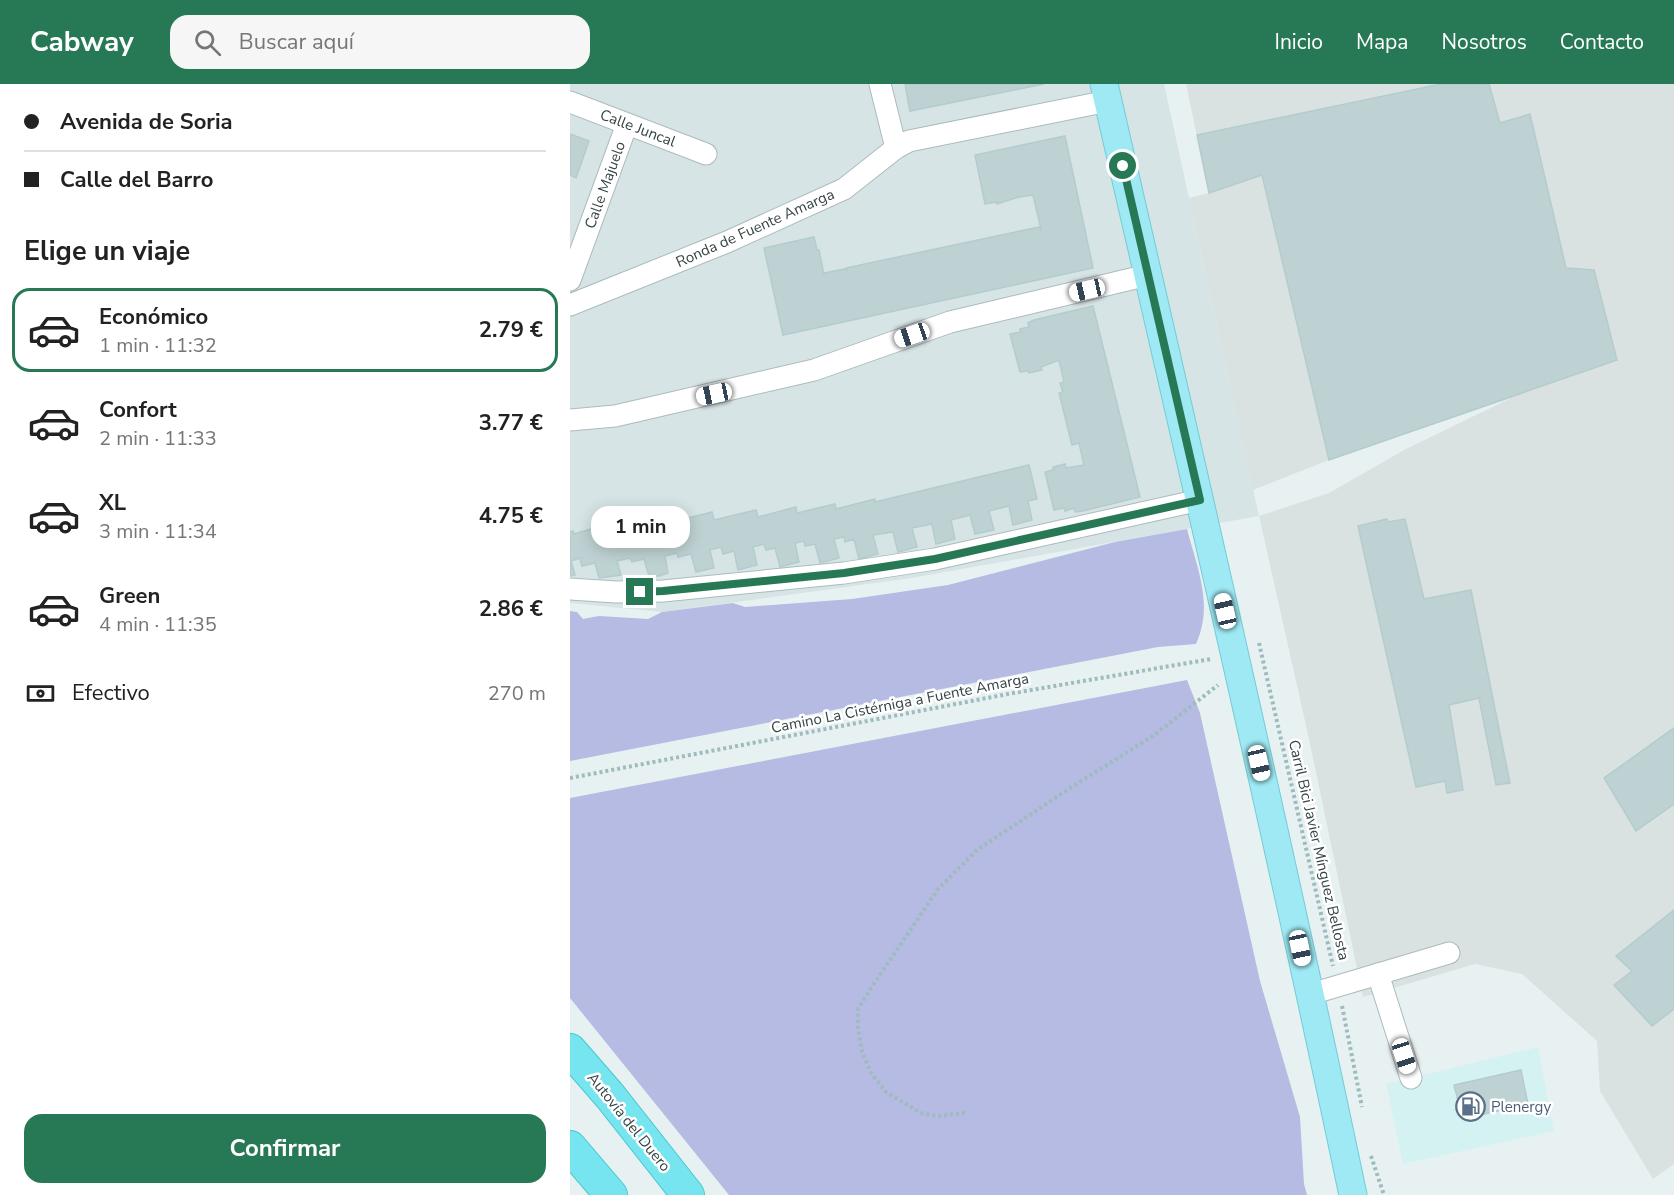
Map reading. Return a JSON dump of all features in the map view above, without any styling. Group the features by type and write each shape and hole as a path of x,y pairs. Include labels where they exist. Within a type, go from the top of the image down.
{"highway":[{"name":"Autovía del Duero","path":"570,1050 688,1195"},
{"path":"570,1147 612,1195"}],"main road":[{"path":"1106,93 1237,663 1353,1195"}],"street":[{"path":"880,84 896,148"},
{"name":"Ronda de Fuente Amarga","path":"570,305 727,242 844,189 896,148 909,141 1106,93"},
{"name":"Calle Juncal","path":"570,102 705,154"},
{"name":"Calle Majuelo","path":"570,280 627,124"},
{"path":"570,420 615,416 814,370 951,321 1148,275"},
{"path":"570,589 616,592 663,591 844,573 935,559 1200,500"},
{"path":"1311,994 1449,953"},
{"path":"1378,974 1411,1078"}],"path":[{"name":"Carril Bici Javier Mínguez Bellosta","path":"1258,638 1338,985 1362,1108"},
{"name":"Camino La Cistérniga a Fuente Amarga","path":"570,778 1008,694 1237,663"},
{"path":"965,1113 937,1116 921,1113 886,1092 871,1073 862,1052 858,1027 858,1009 870,988 938,889 977,850 1154,736 1207,692 1237,663"},
{"path":"1370,1152 1384,1195"}],"shaded area":[{"path":"570,84 1164,84 1259,516 912,578 662,612 570,603"},
{"path":"1186,84 1674,84 1674,1164 1653,1179 1600,1091 1597,1041 1522,974 1475,964 1363,997 1259,516 1329,493 1404,450 1511,398 1329,460 1253,490 1189,198 1209,193"},
{"path":"1187,529 1204,600 1204,615 1196,644 1158,647 570,761 570,611 577,612 583,619 599,616 648,619 662,612 733,603 745,607 852,599 948,585 1115,542"},
{"path":"1187,680 1200,713 1260,981 1300,1117 1304,1184 1307,1195 729,1195 570,998 570,798"},
{"name":"Plenergy","path":"1538,1047 1554,1131 1403,1164 1386,1084"}],"building":[{"path":"905,84 1044,84 910,111"},
{"path":"1441,84 1489,84 1500,123 1530,114 1566,268 1594,270 1617,360 1329,460 1262,175 1209,193 1197,135"},
{"path":"570,134 589,141 576,178 570,175"},
{"path":"1065,136 1093,268 783,335 764,248 814,237 824,275 824,273 847,270 846,268 1039,227 1041,229 1033,195 997,204 997,202 985,204 975,155"},
{"path":"1093,306 1140,497 1083,511 1075,512 1074,508 1065,511 1064,508 1054,510 1045,472 1065,464 1066,468 1084,465 1079,443 1072,445 1059,393 1063,392 1060,383 1064,382 1059,360 1041,367 1042,370 1029,373 1028,371 1020,372 1010,334 1021,332 1020,329 1029,327 1028,323 1034,320"},
{"path":"1029,465 1037,499 1028,501 1032,520 1013,525 1009,506 989,511 994,530 975,534 970,515 951,520 955,539 936,544 932,524 912,528 917,547 898,552 893,532 873,535 878,554 859,559 854,539 845,542 844,537 834,539 839,558 820,563 815,544 805,546 804,541 795,543 799,562 780,567 775,548 766,550 764,544 753,547 757,565 738,570 734,551 723,554 721,547 710,550 714,568 696,572 691,554 678,557 677,553 665,556 668,573 659,576 649,576 644,559 632,562 630,558 617,561 621,575 599,578 595,563 582,566 580,558 571,561 575,575 570,576 570,532 573,531 574,534 598,527 599,531 622,525 623,527 668,519 669,523 712,512 714,520 756,510 758,517 796,507 797,513 835,504 836,509 875,499 875,502"},
{"path":"1387,519 1388,522 1405,519 1424,599 1471,590 1510,783 1496,785 1479,698 1449,705 1463,790 1447,793 1445,781 1416,787 1358,526"},
{"path":"1674,728 1674,804 1636,831 1604,778"},
{"path":"1674,910 1674,1009 1652,1026 1614,985 1632,971 1616,956"},
{"path":"1521,1070 1528,1104 1463,1119 1454,1085"}],"place":[{"name":"Plenergy","path":"1470,1107"}],"route":[{"path":"640,592 844,573 935,559 1200,500 1123,166"}]}
